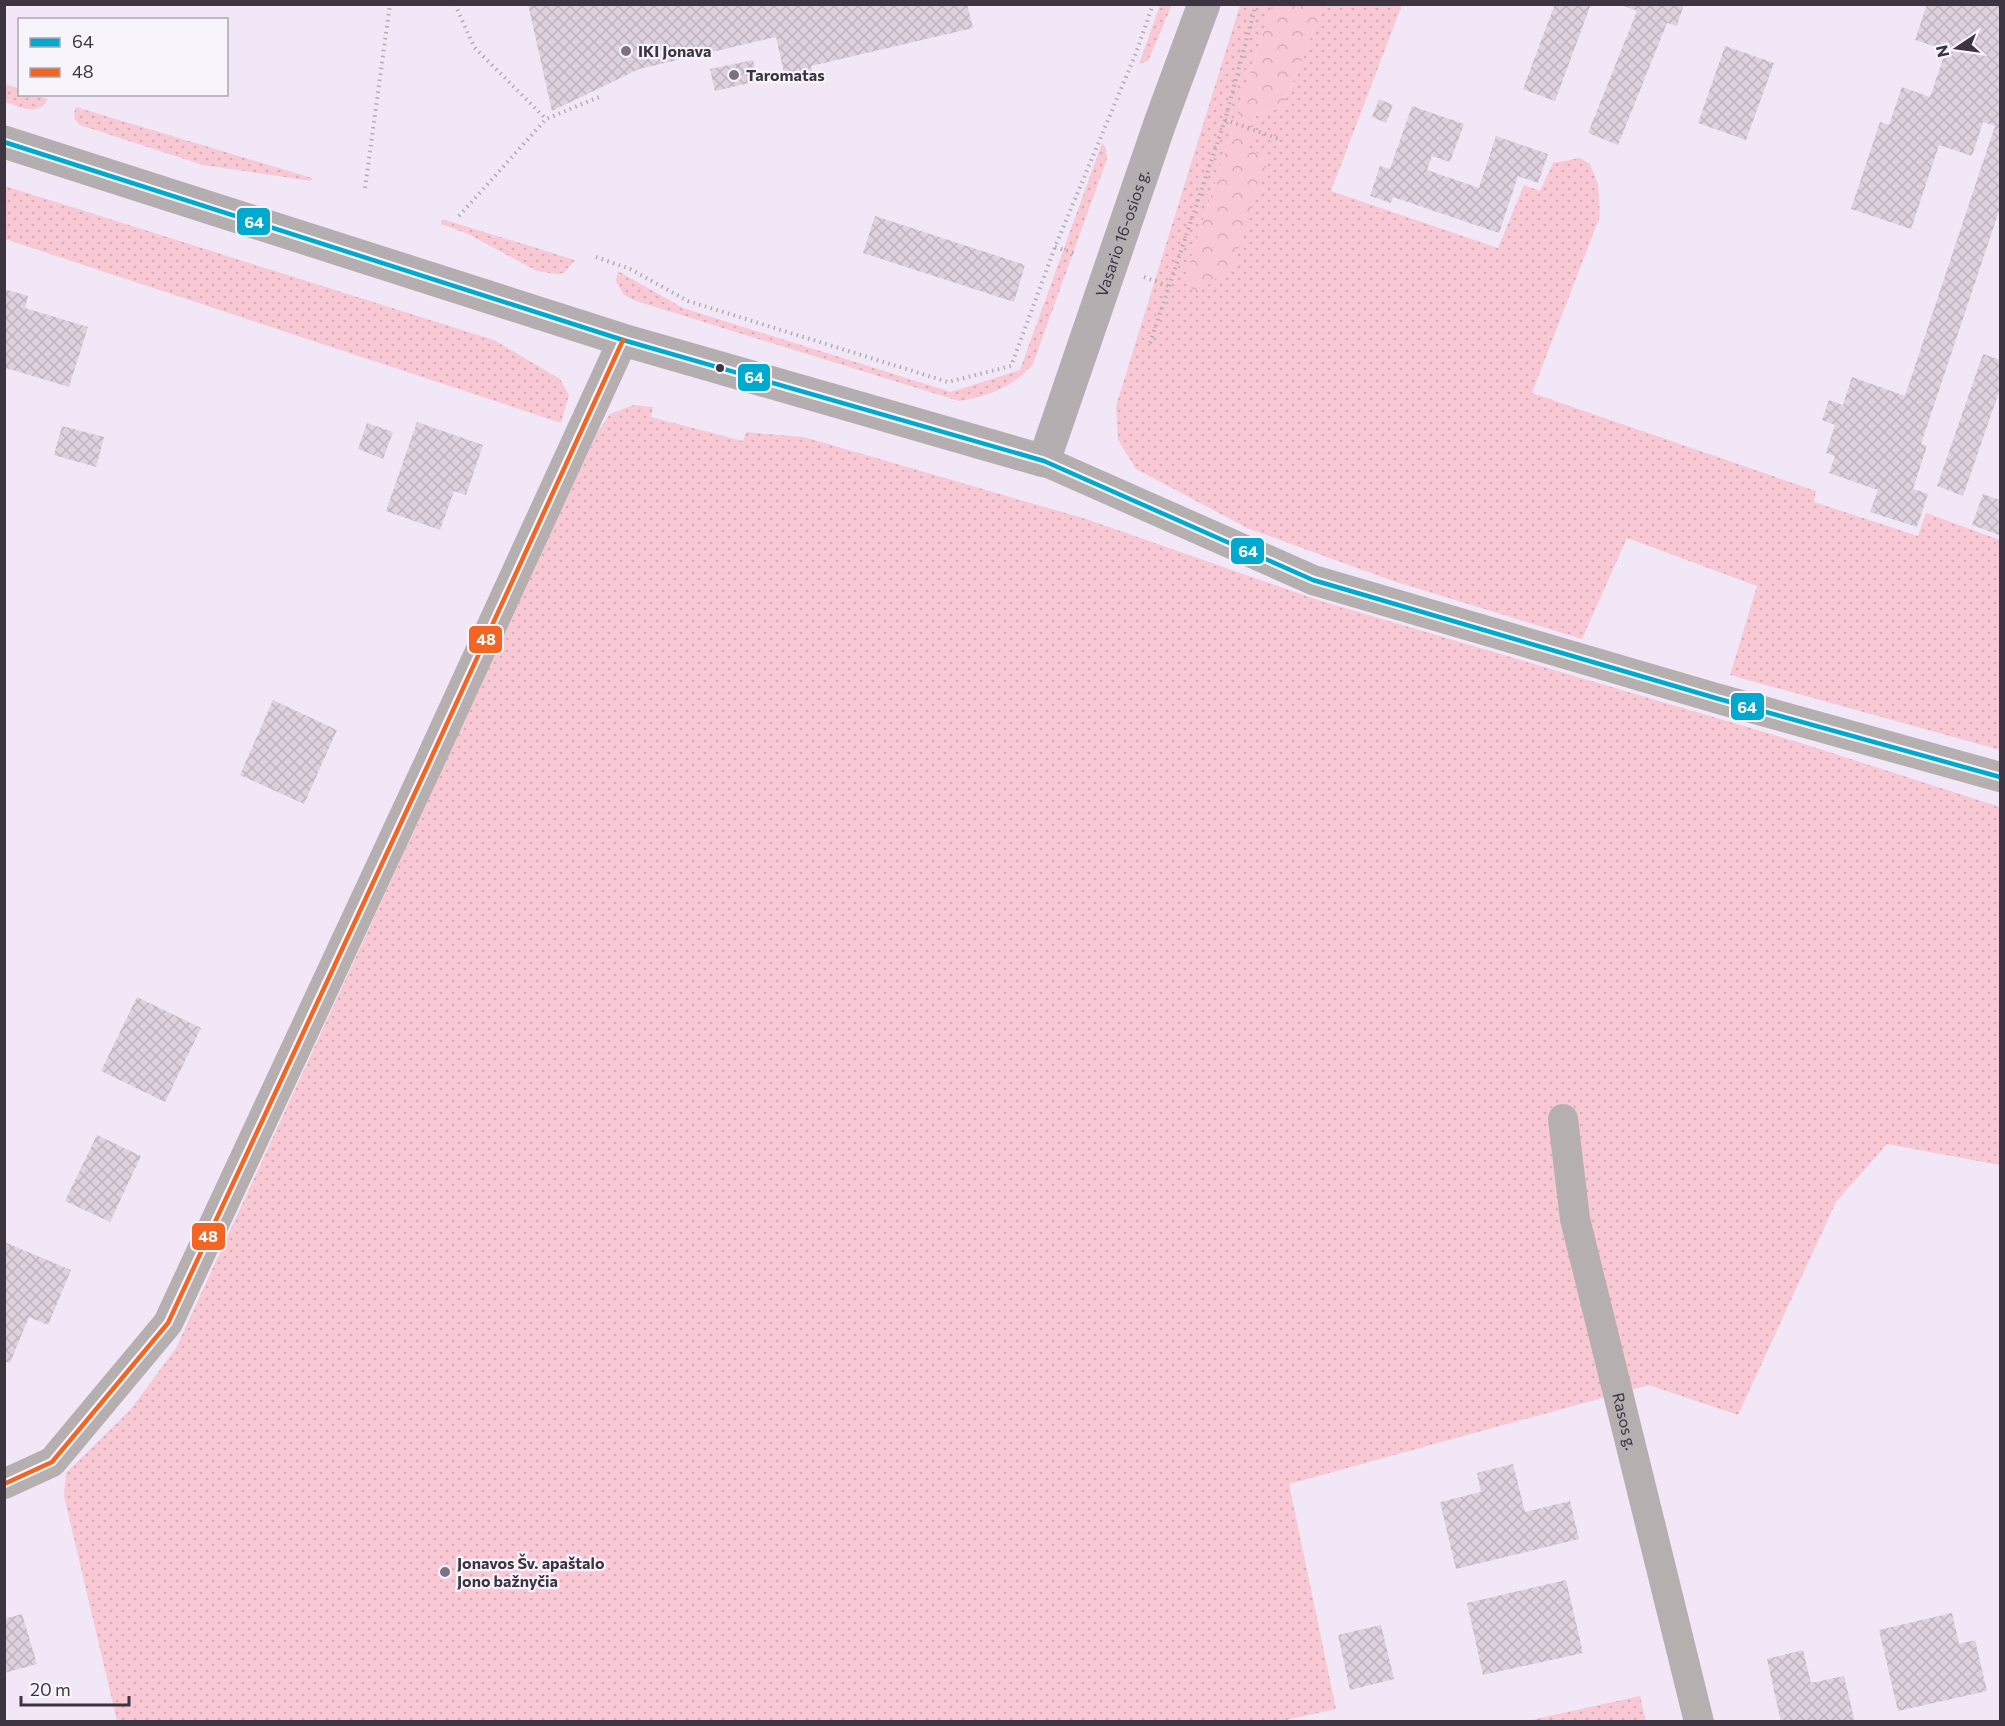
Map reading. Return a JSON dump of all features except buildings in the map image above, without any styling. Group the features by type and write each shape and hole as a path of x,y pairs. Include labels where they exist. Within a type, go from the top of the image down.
{"main road":[{"name":"Vasario 16-osios g.","path":"1044,461 1203,4"},
{"path":"4,142 623,340 1044,461"}],"street":[{"path":"4,1484 52,1462 168,1323 427,768 623,340"},
{"path":"1044,461 1313,580 1719,699 2001,777"},
{"name":"Rasos g.","path":"1563,1119 1575,1219 1699,1722"}],"path":[{"path":"365,188 390,4"},
{"path":"455,4 474,47 546,119"},
{"path":"596,257 630,269 688,301 948,382 1011,366 1060,236 1136,53 1153,4"},
{"path":"1150,343 1225,120 1256,4"},
{"path":"459,216 546,119 599,98"},
{"path":"1225,120 1282,140"}],"green space":[{"path":"1160,5 1172,5 1148,61 1139,64"},
{"path":"1240,5 1272,5 1184,280 1249,147 1256,115 1283,106 1324,5 1402,5 1331,191 1498,248 1524,185 1540,191 1553,163 1580,158 1590,164 1598,184 1600,216 1532,393 1816,491 1814,502 1918,536 1926,513 2000,540 2000,750 1730,675 1757,586 1627,538 1582,639 1390,580 1247,528 1136,469 1118,440 1116,406"},
{"path":"1272,5 1324,5 1283,106 1256,115 1249,147 1268,161 1233,264 1197,294 1184,280"},
{"path":"5,84 18,89 18,96 39,96 48,99 44,105 34,109 5,102"},
{"path":"76,107 312,178 311,181 203,165 80,125 74,117"},
{"path":"1102,143 1106,148 1107,159 1033,364 1009,384 980,396 959,401 636,301 624,295 616,281 618,271 683,308 951,392 1020,370"},
{"path":"5,186 494,340 560,379 569,395 561,423 5,239"},
{"path":"442,219 575,260 564,273 537,271 468,234 441,224"},
{"path":"633,405 653,407 651,417 743,441 746,432 804,437 1086,519 1318,600 1801,743 2000,807 2000,1165 1887,1144 1836,1202 1738,1415 1649,1385 1289,1484 1336,1709 1277,1722 117,1721 64,1496 66,1473 131,1409 176,1348 597,433 610,414"},
{"path":"1640,1696 1646,1721 1527,1721"}],"transit line":[{"name":"64","path":"4,142 623,340 1044,461 1313,580 1719,699 2000,777"},
{"name":"48","path":"4,1484 52,1462 168,1323 623,340"}],"place":[{"name":"IKI Jonava","path":"626,51"},
{"name":"Taromatas","path":"734,75"},
{"name":"Jonavos Šv. apaštalo Jono bažnyčia","path":"445,1572"}]}
